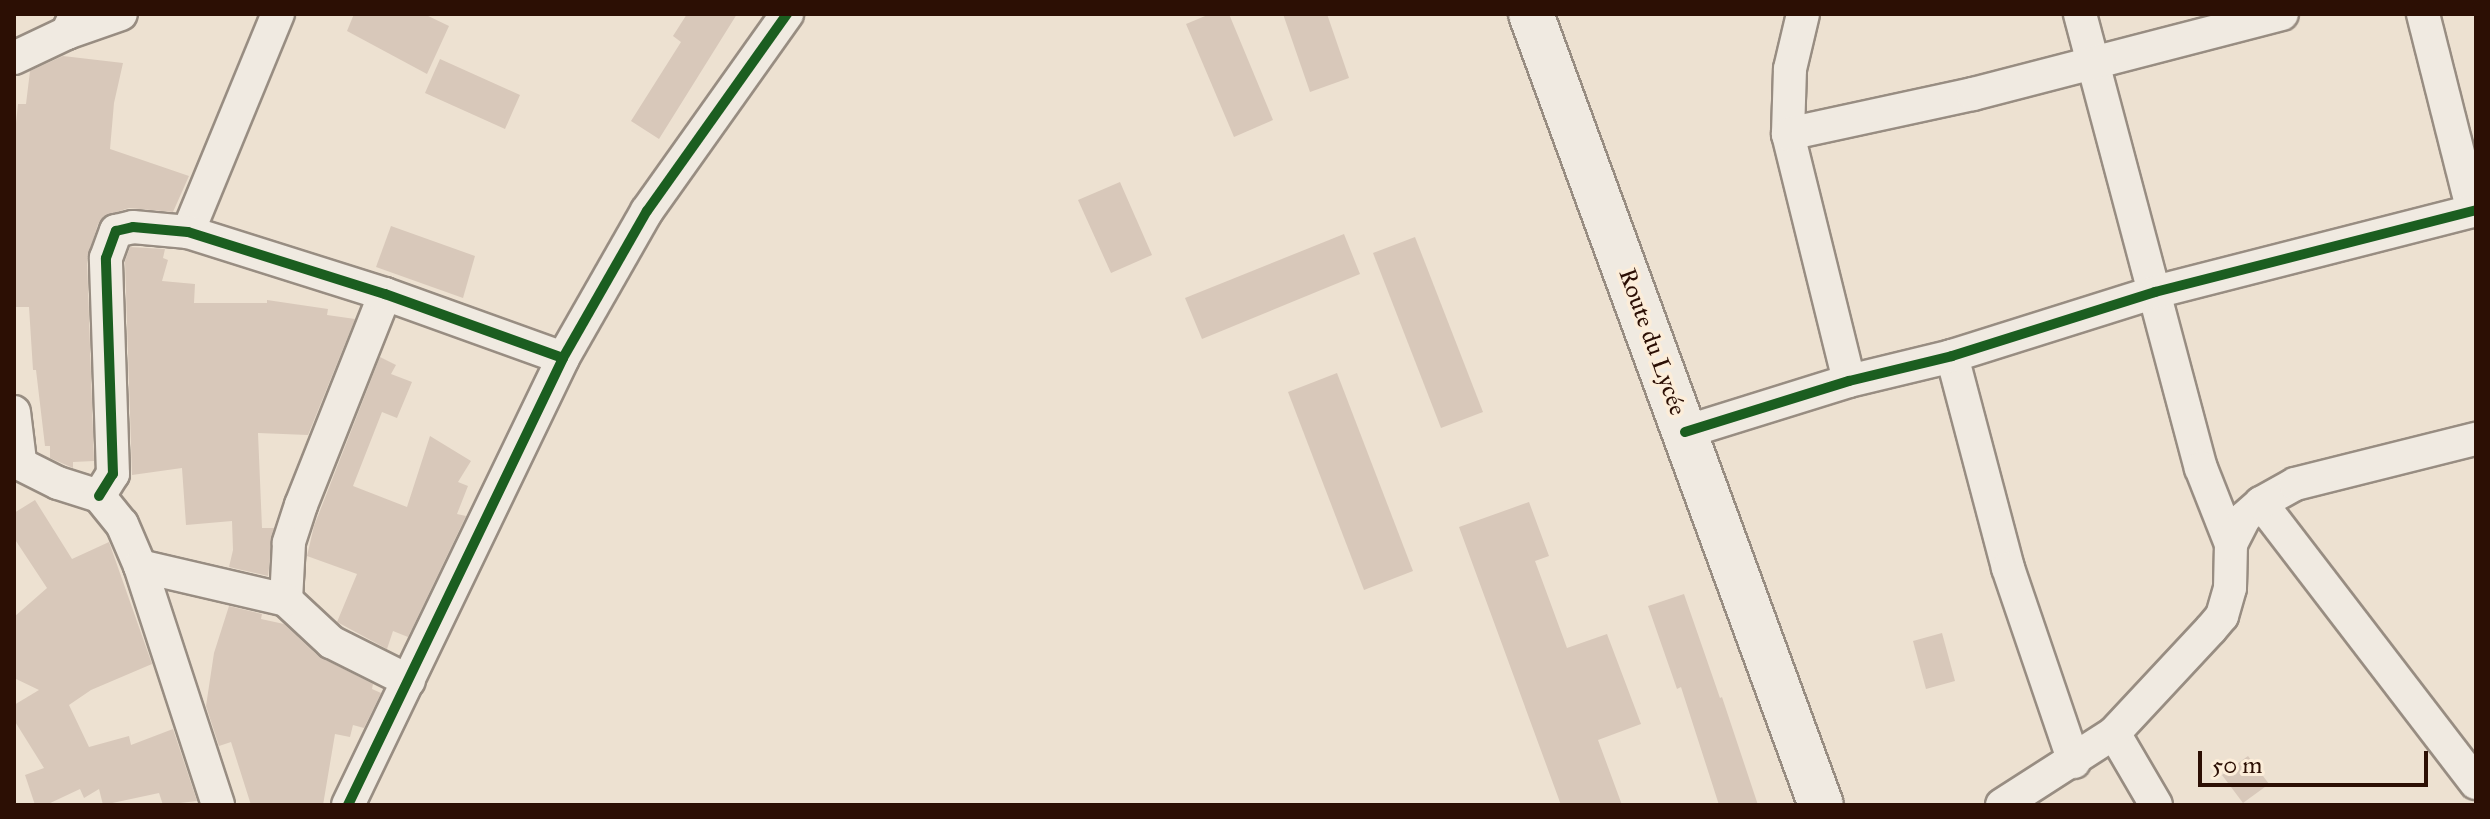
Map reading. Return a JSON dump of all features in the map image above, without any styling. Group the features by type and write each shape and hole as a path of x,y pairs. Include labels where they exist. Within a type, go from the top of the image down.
{"main road":[{"name":"Route du Lycée","path":"1531,14 1821,805"}],"street":[{"path":"14,58 71,23 121,14"},
{"path":"188,232 278,14"},
{"path":"348,805 563,358 647,211 787,14"},
{"path":"1803,14 1790,69 1788,134 1849,381"},
{"path":"2002,805 2074,762 2114,733 2222,616 2230,588 2231,544 2201,468 2080,14"},
{"path":"1788,134 1973,94 2282,14"},
{"path":"1685,432 1849,381 1952,356 2155,292 2474,210 2423,14"},
{"path":"99,496 113,474 106,258 116,231 133,227 188,232 385,294 563,358"},
{"path":"286,600 289,543 301,505 385,294"},
{"path":"1952,356 2008,568 2074,762"},
{"path":"14,412 17,461 58,483 99,496 122,524 140,566 218,805"},
{"path":"2231,544 2244,518 2261,503 2295,484 2476,439"},
{"path":"2261,503 2476,783"},
{"path":"140,566 286,600 331,642 409,681"},
{"path":"2114,733 2156,805"}],"building":[{"path":"354,14 424,14 449,26 427,74 347,31"},
{"path":"687,14 737,14 659,139 631,121 681,42 673,36"},
{"path":"1210,14 1229,14 1273,120 1234,137 1186,24"},
{"path":"1283,14 1327,14 1349,78 1310,92"},
{"path":"63,56 123,63 114,103 110,149 189,176 173,212 129,208 104,216 98,224 87,259 94,461 73,462 73,468 50,458 50,446 45,446 36,370 33,370 29,307 14,307 14,142 18,104 26,104 30,71"},
{"path":"440,59 520,95 505,129 425,93"},
{"path":"1120,182 1152,255 1111,273 1078,200"},
{"path":"391,226 475,256 463,298 376,267"},
{"path":"1344,234 1360,274 1202,339 1185,298"},
{"path":"1415,237 1483,412 1441,428 1373,253"},
{"path":"130,247 165,249 163,258 168,260 162,281 195,284 194,303 267,303 267,300 328,309 327,315 355,319 308,435 258,433 262,528 274,528 268,576 229,567 233,550 232,521 186,525 182,468 132,475 125,261"},
{"path":"380,357 396,365 391,374 412,382 397,418 382,412 353,486 407,507 430,436 471,461 458,482 468,486 457,514 466,516 408,637 393,631 387,649 337,622 357,574 307,556 314,526"},
{"path":"1337,373 1413,571 1364,590 1288,392"},
{"path":"35,500 72,559 109,542 152,664 91,690 69,705 89,747 129,736 131,745 173,729 197,801 163,805 159,793 103,805 99,789 84,798 80,789 46,805 35,805 25,775 44,768 14,720 14,705 39,690 14,678 14,617 47,588 14,538 14,513"},
{"path":"1529,502 1549,556 1535,561 1567,648 1607,634 1641,724 1598,740 1622,805 1561,805 1459,527"},
{"path":"1684,594 1758,805 1719,805 1681,687 1677,689 1648,606"},
{"path":"229,606 262,614 261,619 284,624 318,656 373,684 372,689 381,693 364,728 353,725 350,737 335,734 323,805 251,805 231,742 219,746 206,706 214,653"},
{"path":"1942,633 1955,681 1926,689 1913,641"},
{"path":"2248,756 2269,784 2243,803 2222,775"}],"cycle path":[{"path":"348,805 563,358 647,211 787,14"},
{"path":"1685,432 1849,381 1952,356 2155,292 2476,210"},
{"path":"99,496 113,474 106,258 116,231 133,227 188,232 385,294 563,358"}]}
